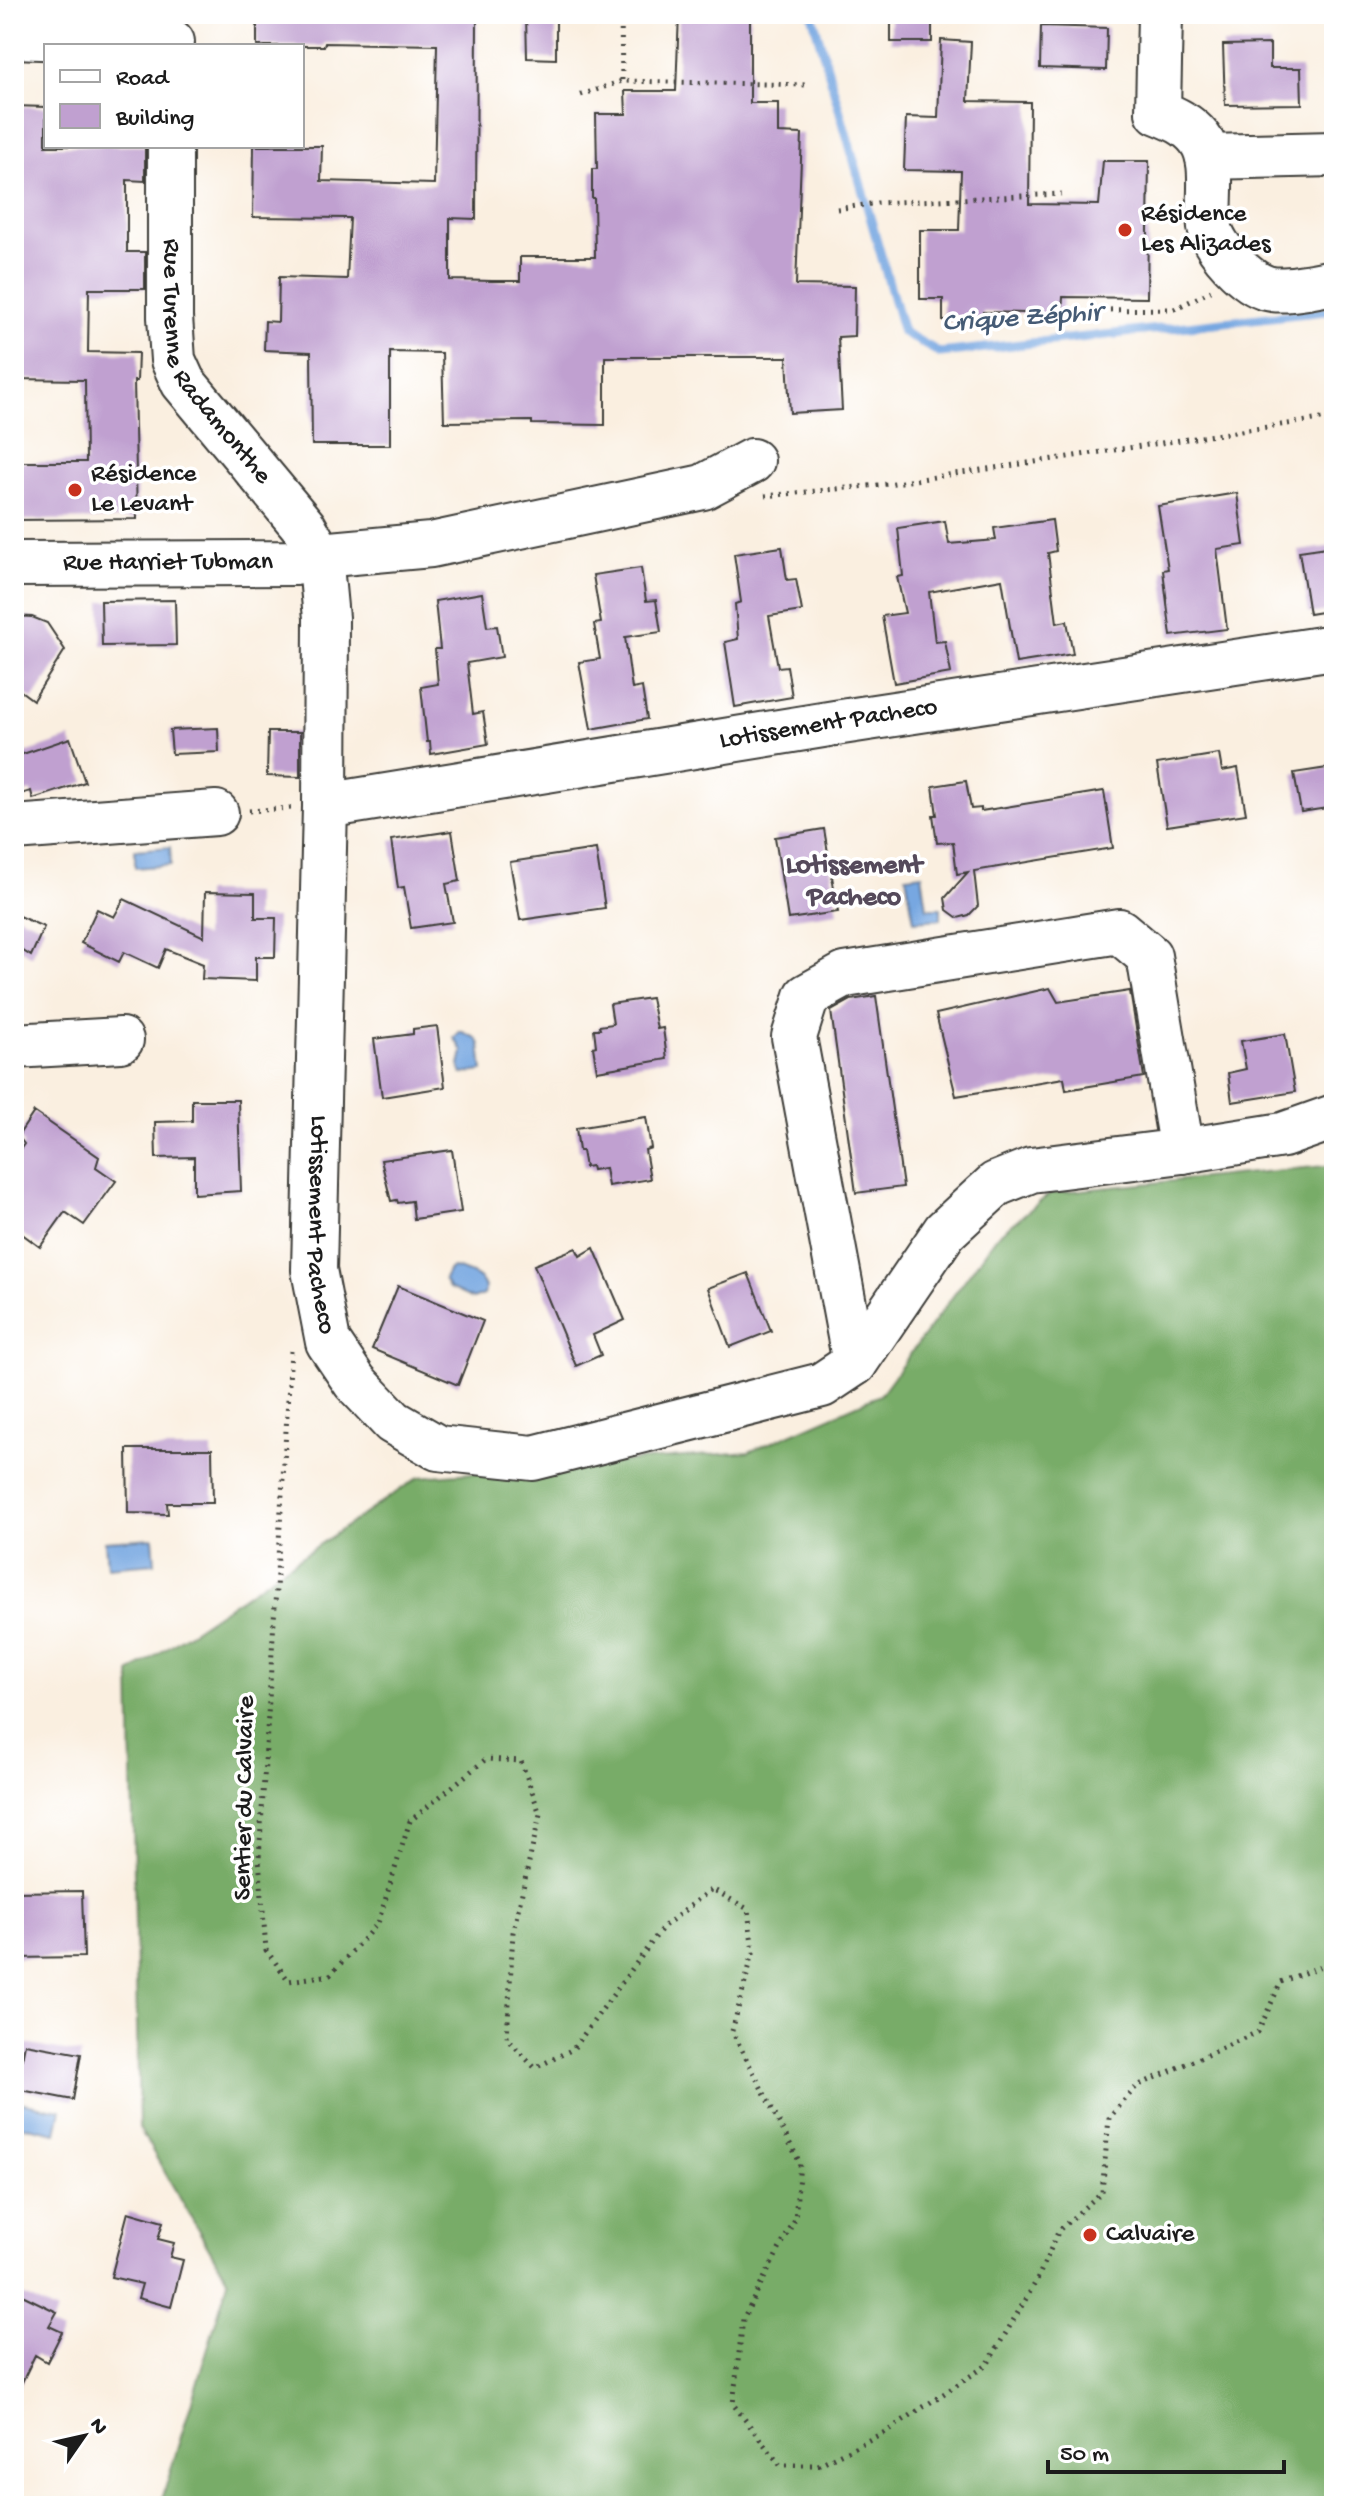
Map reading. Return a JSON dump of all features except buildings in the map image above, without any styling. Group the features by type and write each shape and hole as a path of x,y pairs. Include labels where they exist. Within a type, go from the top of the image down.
{"street":[{"path":"1160,14 1158,112 1180,121 1200,139 1208,157 1210,231 1225,256 1244,275 1267,289 1334,282"},
{"path":"14,36 173,34"},
{"name":"Rue Turenne Radamonthe","path":"170,148 173,360 183,382 304,527 320,555"},
{"path":"1208,157 1334,154"},
{"name":"Rue Harriet Tubman","path":"14,564 296,563 320,555 431,545 703,487 752,461"},
{"name":"Lotissement Pacheco","path":"320,555 326,618 325,806 314,1270 328,1342 355,1382 393,1422 438,1448 533,1458 822,1385 855,1363 945,1231 996,1184 1031,1170 1283,1135 1334,1117"},
{"name":"Lotissement Pacheco","path":"325,806 835,723 1334,647"},
{"path":"14,828 216,813"},
{"path":"855,1363 794,1037 807,996 845,975 1119,931 1149,956 1182,1151"},
{"path":"14,1046 121,1040"}],"path":[{"path":"621,14 622,81"},
{"path":"581,95 622,81 810,85"},
{"path":"837,209 877,203 1061,194"},
{"path":"1102,310 1174,309 1244,275"},
{"path":"703,487 769,497 873,486 1334,417"},
{"path":"216,813 325,806"},
{"name":"Sentier du Calvaire","path":"291,1341 259,1858 266,1950 289,1981 330,1975 378,1923 410,1821 486,1759 521,1761 540,1814 513,1932 507,2038 535,2068 573,2049 663,1927 712,1889 748,1909 753,1953 732,2031 800,2163 795,2219 743,2319 733,2404 780,2465 818,2465 887,2431 987,2365 1037,2280 1059,2230 1102,2192 1109,2118 1137,2086 1258,2032 1281,1982 1334,1961"}],"green space":[{"path":"1334,1165 1334,2506 160,2506 228,2281 139,2128 130,1673 419,1477 749,1452 880,1395 998,1235 1051,1193"}],"water":[{"path":"170,847 171,865 135,868 135,850"},
{"path":"922,874 927,908 941,908 941,919 914,921 906,876"},
{"path":"460,1031 476,1038 480,1044 483,1071 462,1074 463,1051 454,1038"},
{"path":"454,1268 481,1280 484,1295 473,1299 449,1288 444,1279 449,1269"},
{"path":"153,1538 155,1563 107,1567 105,1541"},
{"path":"14,2101 61,2110 56,2133 14,2124"}],"waterway":[{"name":"Crique Zéphir","path":"812,14 903,332 940,353 1334,310"}],"place":[{"name":"Résidence Les Alizades","path":"1125,230"},
{"name":"Résidence Le Levant","path":"75,490"},
{"name":"Calvaire","path":"1090,2235"}],"district":[{"name":"Lotissement Pacheco","path":"854,882"}]}
